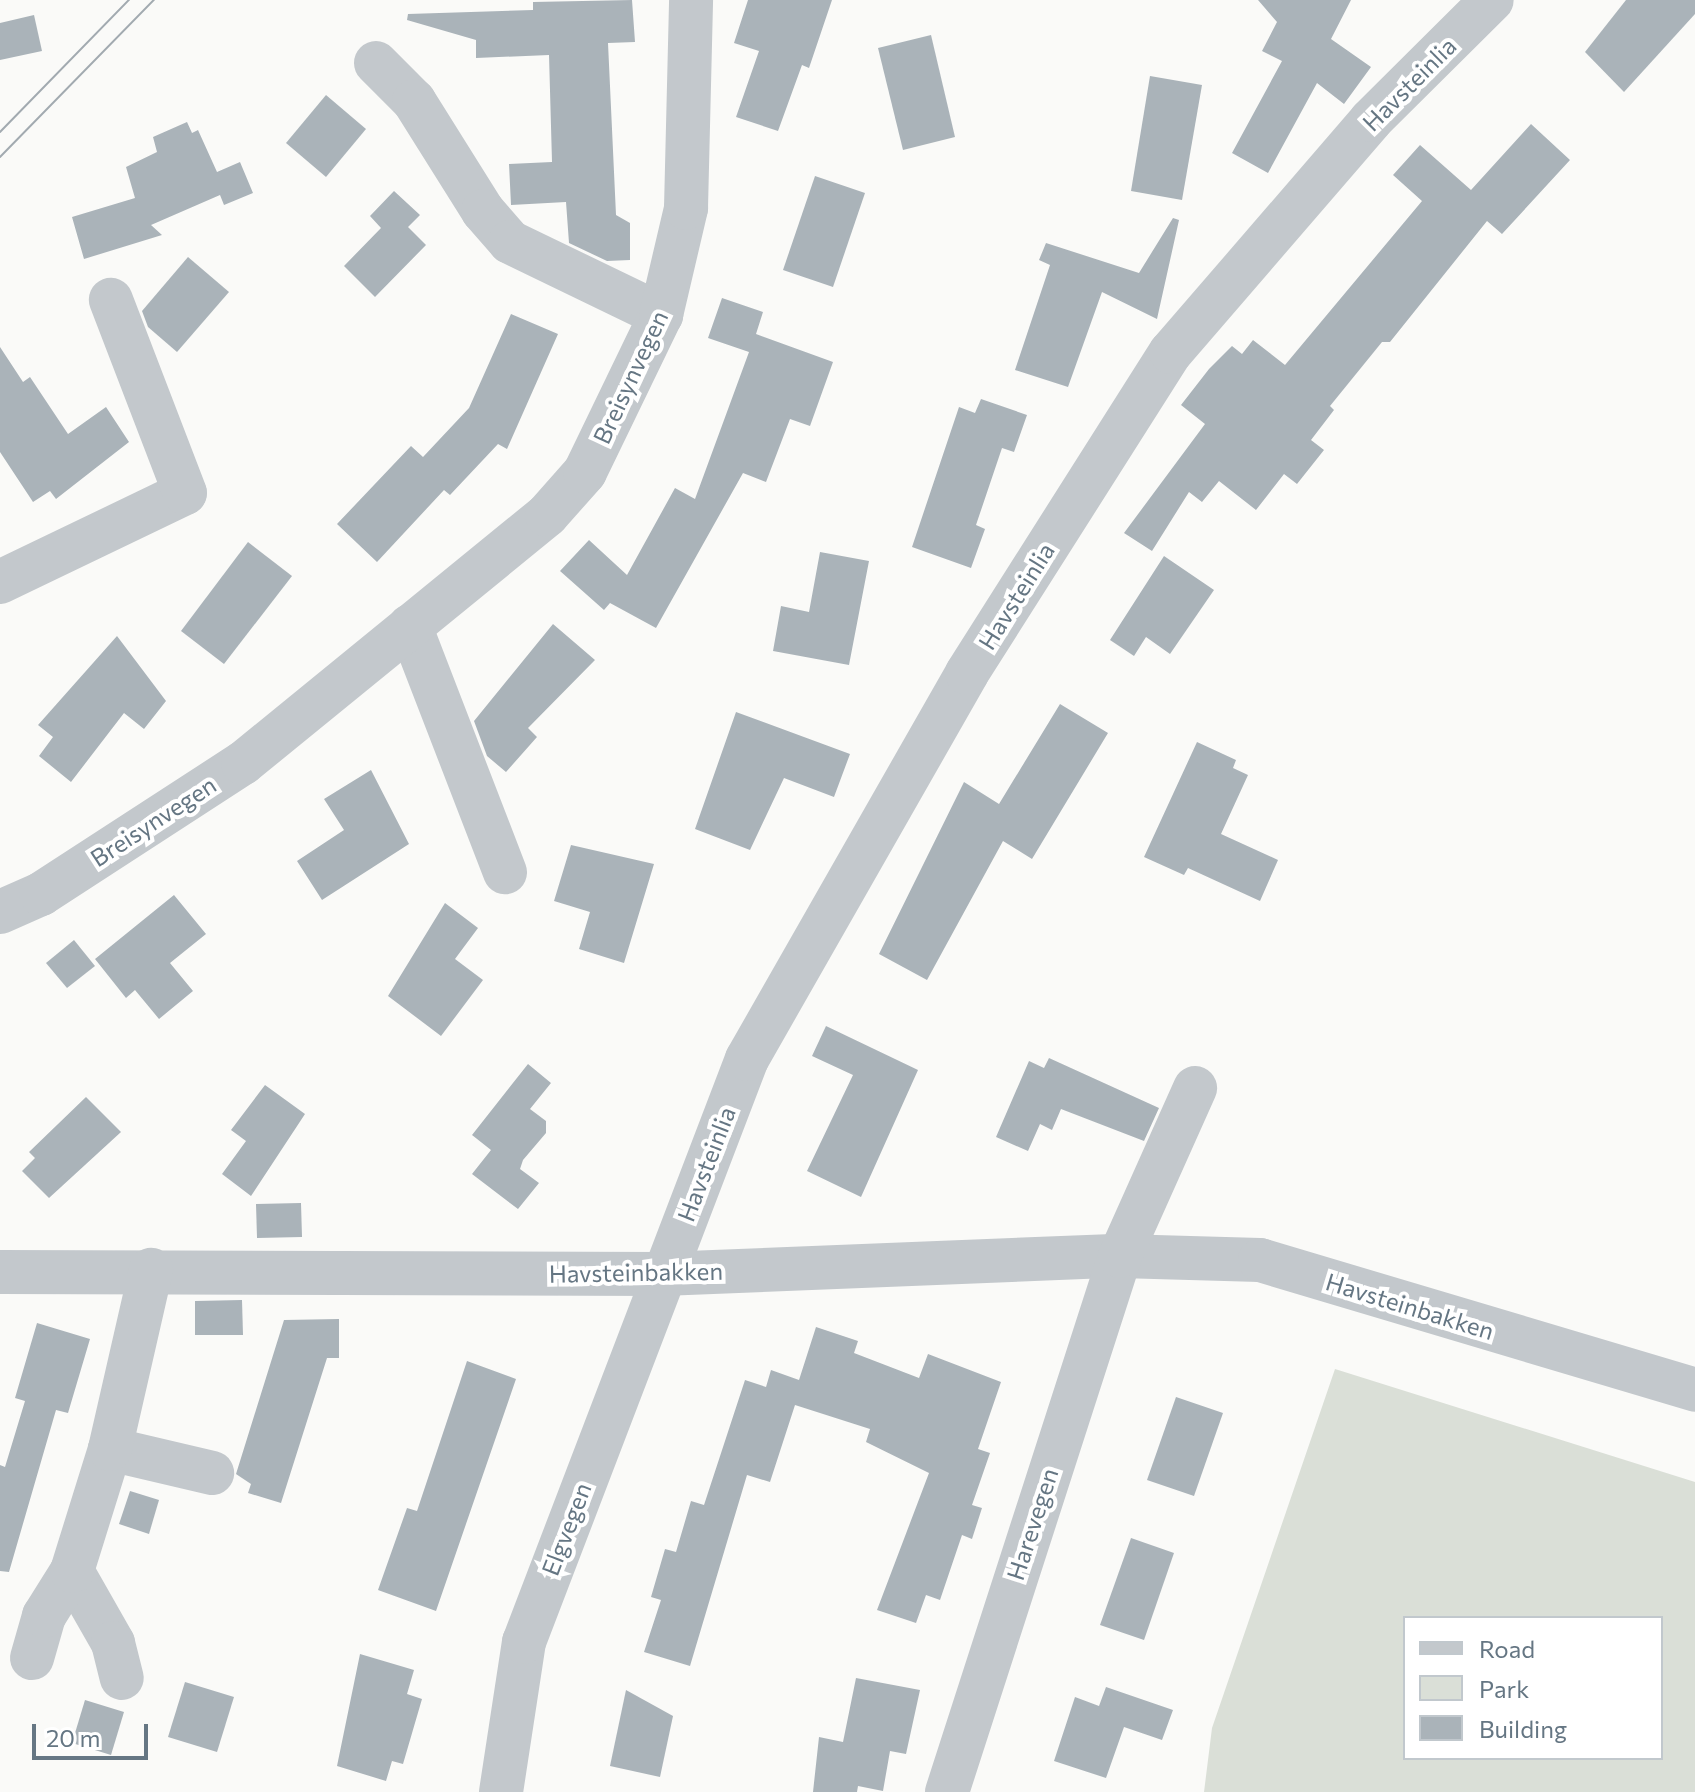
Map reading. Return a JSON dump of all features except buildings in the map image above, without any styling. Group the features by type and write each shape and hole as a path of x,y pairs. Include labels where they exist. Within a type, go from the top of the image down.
{"street":[{"name":"Breisynvegen","path":"0,912 41,894 243,763 547,515 585,472 661,315 686,208 691,0"},
{"name":"Havsteinlia","path":"662,1274 747,1059 967,673 1171,352 1371,120 1492,0"},
{"path":"376,63 414,101 483,211 510,242 661,315"},
{"path":"0,582 185,493 111,300"},
{"path":"410,626 505,872"},
{"path":"1120,1256 1195,1088"},
{"name":"Havsteinbakken","path":"0,1272 151,1270 662,1274 1120,1256 1260,1260 1695,1390"},
{"name":"Harevegen","path":"947,1792 1120,1256"},
{"path":"32,1658 44,1616 72,1571 110,1449 151,1270"},
{"name":"Elgvegen","path":"501,1792 524,1642 662,1274"},
{"path":"110,1449 212,1473"},
{"path":"72,1571 107,1630 122,1678"}],"green space":[{"path":"1335,1369 1695,1482 1695,1792 1204,1792 1212,1728"}],"tram line":[{"path":"0,132 129,0"},
{"path":"0,157 154,0"}]}
